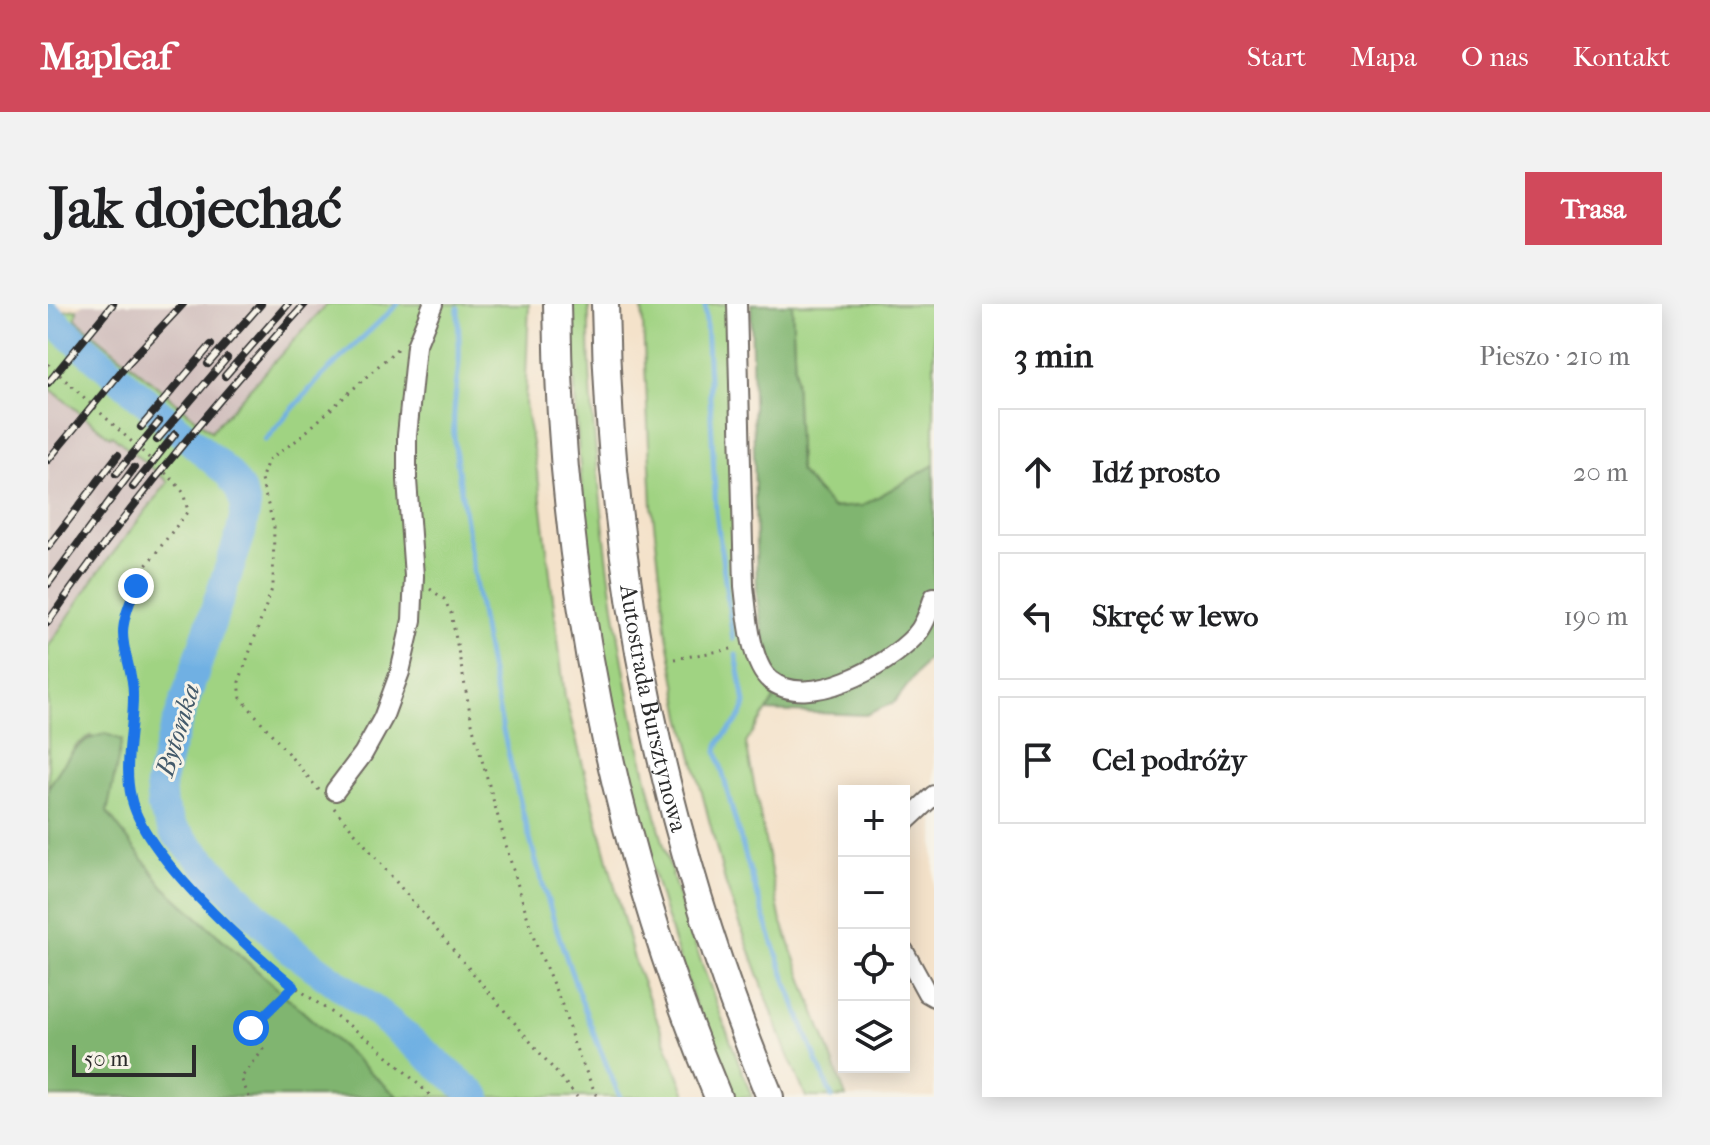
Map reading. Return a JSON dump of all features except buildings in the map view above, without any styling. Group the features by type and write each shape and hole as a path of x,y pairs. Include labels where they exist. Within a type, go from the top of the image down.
{"highway":[{"name":"Autostrada Bursztynowa","path":"557,304 566,495 579,600 600,714 625,822 657,937 718,1097"},
{"name":"Autostrada Bursztynowa","path":"605,304 606,368 616,500 626,579 649,708 671,808 707,928 742,1029 770,1097"}],"street":[{"path":"330,797 363,754 383,718 400,672 412,620 407,480 407,347 433,304"},
{"path":"737,304 744,586 749,622 761,668 770,680 787,689 810,691 843,683 884,661 916,635 926,620 934,597"},
{"path":"910,817 934,795"},
{"path":"910,962 927,993 934,997"}],"path":[{"path":"407,347 297,440 268,460 261,480 274,526 273,586 239,682 241,698 330,797 577,1097"},
{"path":"48,364 174,481 183,492 188,511 145,567 125,617 123,635 133,678 128,778 131,800 138,817 170,863 235,934 294,986 375,1044 432,1097"},
{"path":"413,583 432,590 444,599 451,613 473,728 509,856 547,973 597,1097"},
{"path":"674,659 737,648"},
{"path":"249,1097 241,1078 263,1050 251,1028 294,986"}],"shaded area":[{"path":"83,304 327,304 211,431 76,319 77,309"},
{"path":"48,387 168,482 98,574 48,647"}],"green space":[{"path":"48,304 63,311 77,309 76,319 211,431 327,304 529,304 525,404 539,483 565,697 635,963 687,1097 398,1097 164,887 107,812 91,736 77,745 48,787 48,647 97,574 168,482 48,387"},
{"path":"572,304 589,304 595,445 605,543 629,693 650,793 677,891 752,1097 733,1097 696,1007 643,835 622,748 591,572 581,483"},
{"path":"642,304 736,304 744,586 774,700 746,743 780,917 846,1097 806,1097 786,1051 726,885 682,716 667,635 652,506"},
{"path":"751,304 792,304 799,471 832,508 862,506 934,465 934,650 895,702 866,715 767,711 774,700 757,598"},
{"path":"792,304 934,304 934,465 862,506 832,508 799,471"},
{"path":"106,734 122,740 107,812 164,887 398,1097 48,1097 48,788 78,747"}],"waterway":[{"path":"265,440 320,378 398,304"},
{"path":"705,304 716,512 733,639"},
{"path":"458,308 455,449 494,689 547,897 593,1031 620,1097"},
{"name":"Bytomka","path":"48,316 228,473 239,488 246,506 241,533 168,751 160,785 162,807 173,830 293,951 379,1014 477,1097"},
{"path":"736,655 745,703 717,751 767,926 832,1097"}],"railway":[{"path":"48,383 113,304"},
{"path":"48,460 129,362 183,304"},
{"path":"208,364 261,304"},
{"path":"225,376 288,304"},
{"path":"48,622 171,458 305,304"},
{"path":"141,427 211,345"},
{"path":"157,440 227,358"},
{"path":"116,474 159,422"},
{"path":"133,487 175,434"},
{"path":"48,547 118,455"},
{"path":"48,584 134,468"}],"route":[{"path":"136,586 125,617 123,635 133,678 134,709 128,778 131,800 151,838 199,897 267,964 294,986 251,1028"}]}
